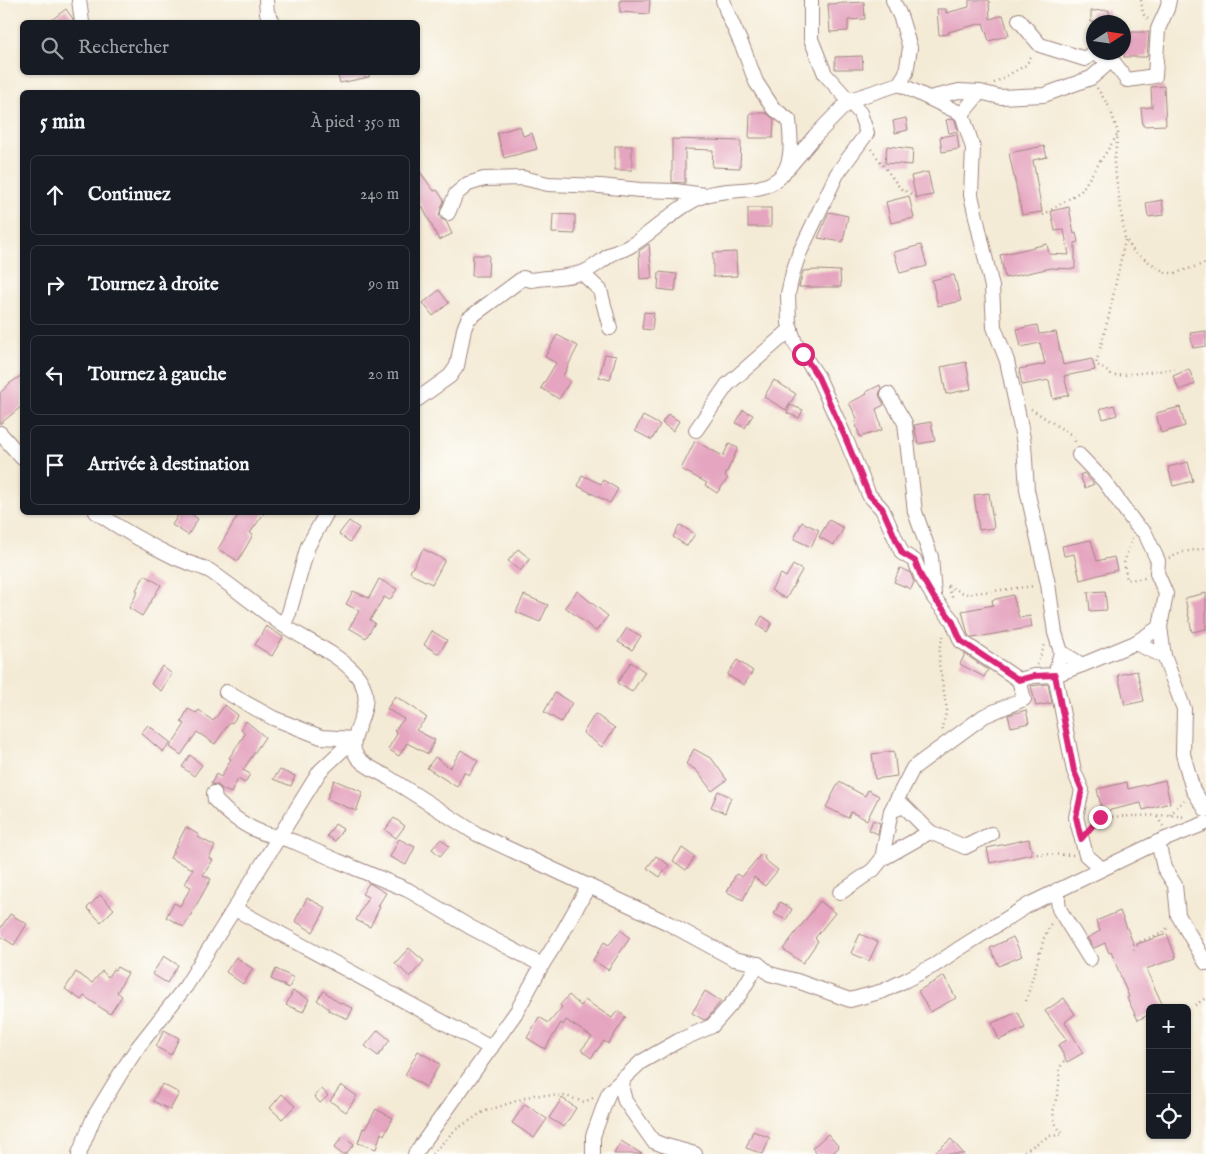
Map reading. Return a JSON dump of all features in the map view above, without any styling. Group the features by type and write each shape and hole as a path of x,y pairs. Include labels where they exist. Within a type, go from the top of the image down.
{"street":[{"path":"79,0 82,20"},
{"path":"266,0 267,13 271,20"},
{"path":"723,0 756,82 773,108 789,120 791,138 788,168"},
{"path":"811,0 812,39 825,74 860,113 867,133 836,174 798,254 788,294 789,323 795,343 818,377 869,495 882,508 902,553 915,561 921,576 934,598 952,620 961,641 1019,680 1024,699 984,716 913,768 901,791 882,859"},
{"path":"420,398 450,376 457,366 464,329 468,319 498,295 524,278 531,280 582,273 613,253 631,246 682,207 705,195 728,190 746,190 769,184 788,168 814,136 850,100 899,84 906,73 910,48 901,18 893,0"},
{"path":"929,98 959,91 980,92 1000,97 1044,95 1091,78 1112,60 1127,80 1155,76 1158,29 1169,0"},
{"path":"1019,20 1040,45 1085,59 1091,78"},
{"path":"899,84 962,114 973,148 971,195 992,287 994,327 1007,361 1020,423 1024,444 1027,490 1048,584 1055,633 1061,652 1055,675 1074,771 1082,790 1076,817 1086,855 1102,869"},
{"path":"962,114 980,92"},
{"path":"448,213 456,194 468,184 484,179 523,178 548,184 676,191 705,195"},
{"path":"582,273 600,290 610,328"},
{"path":"696,430 726,385 791,329"},
{"path":"888,394 905,423 915,512 931,557 934,598"},
{"path":"0,433 20,456"},
{"path":"1079,455 1104,481 1136,525 1145,533 1158,567 1166,594 1160,626 1164,656 1184,709 1183,754 1193,790 1206,810"},
{"path":"100,515 132,536 177,558 208,570 283,625 352,670 361,681 367,703 352,749 359,760 477,834 668,922 734,959 758,964 770,974 797,981 850,1000 883,991 935,966 1008,917 1057,890 1158,842 1206,823"},
{"path":"283,625 289,612 308,546 325,515"},
{"path":"1019,680 1034,676 1055,675 1082,665 1135,643 1160,626"},
{"path":"1135,643 1164,656"},
{"path":"1061,652 1082,665"},
{"path":"226,692 273,718 321,737 354,739"},
{"path":"79,1154 94,1117 122,1071 138,1047 186,986 320,771 354,739"},
{"path":"214,793 215,800 237,820 265,835 295,842 408,890 470,927 542,965"},
{"path":"897,809 930,832 965,847 991,834"},
{"path":"840,893 873,870 882,859 930,832"},
{"path":"1158,842 1164,868 1175,885 1178,914 1206,963"},
{"path":"415,1154 517,1011 589,885"},
{"path":"1057,890 1059,909 1090,959"},
{"path":"235,909 491,1048"},
{"path":"593,1154 593,1136 609,1092 642,1062 692,1034 712,1026 740,994 758,964"},
{"path":"623,1078 622,1089 625,1101 653,1141 663,1146 695,1154"}],"path":[{"path":"1141,0 1143,14 1158,29"},
{"path":"980,92 1026,65 1040,45"},
{"path":"1091,78 1110,108 1118,133 1114,163 1125,238 1109,315 1096,364 1114,376 1175,370"},
{"path":"867,133 872,152 900,188 913,195"},
{"path":"1043,215 1081,191 1118,133"},
{"path":"1125,238 1134,252 1166,272 1176,273 1206,263"},
{"path":"1020,423 1031,408 1073,436 1079,455"},
{"path":"1136,525 1124,563 1127,580 1151,578 1158,567 1183,552 1206,548"},
{"path":"933,580 966,594 1048,584"},
{"path":"948,742 942,727 946,710 939,664 940,645 952,620"},
{"path":"1034,676 1044,644 1055,633"},
{"path":"1170,815 1193,790"},
{"path":"1069,855 1100,817 1170,815 1188,817"},
{"path":"1037,854 1086,855"},
{"path":"1026,1001 1044,938 1059,909"},
{"path":"1134,950 1141,941 1163,933 1178,914"},
{"path":"1195,1005 1206,998"},
{"path":"1020,1154 1048,1136 1064,1135 1057,1128 1052,1109 1059,1084 1058,1070 1064,1061"},
{"path":"432,1154 455,1130 482,1112 534,1095 566,1096 584,1102 609,1092"}],"building":[{"path":"620,0 650,0 649,14 620,12"},
{"path":"969,0 989,0 990,19 1003,15 1009,35 989,41 983,23 948,32 949,34 939,35 937,9 946,9 946,13 969,7"},
{"path":"864,2 865,19 848,20 848,31 830,32 828,4"},
{"path":"66,9 73,19 73,20 52,20"},
{"path":"1109,10 1109,15 1091,15 1091,11"},
{"path":"1131,32 1149,32 1147,57 1131,57"},
{"path":"862,56 863,69 835,69 835,57"},
{"path":"338,75 369,75 369,77 340,83"},
{"path":"1164,86 1166,125 1143,126 1141,108 1152,107 1151,87"},
{"path":"750,113 766,113 774,119 773,138 749,138"},
{"path":"906,118 908,130 895,133 893,121"},
{"path":"946,120 955,120 958,131 949,133"},
{"path":"520,126 523,136 532,133 537,149 504,158 497,133"},
{"path":"957,134 959,149 942,152 940,137"},
{"path":"672,139 741,141 740,168 712,167 713,150 685,149 685,183 672,182"},
{"path":"615,146 632,146 632,170 615,170"},
{"path":"887,146 913,149 912,165 885,163"},
{"path":"1044,146 1047,157 1033,160 1042,212 1022,215 1009,153"},
{"path":"420,172 434,191 437,190 444,200 439,215 441,219 446,221 452,234 439,240 420,202"},
{"path":"928,172 933,195 916,198 911,176"},
{"path":"909,196 914,218 891,223 886,202"},
{"path":"1162,200 1164,215 1148,217 1146,203"},
{"path":"1069,207 1074,234 1076,233 1078,242 1075,243 1075,269 1051,268 1005,278 1000,255 1047,244 1049,254 1069,255 1064,230 1055,231 1051,211"},
{"path":"748,208 771,208 771,227 748,227"},
{"path":"829,212 848,216 843,242 818,238"},
{"path":"553,214 575,215 575,234 552,233"},
{"path":"649,244 652,278 640,279 639,251"},
{"path":"921,245 927,266 900,273 894,252"},
{"path":"736,252 737,276 713,277 713,253"},
{"path":"473,255 489,255 488,276 472,276"},
{"path":"803,271 840,271 841,287 799,287"},
{"path":"659,272 677,274 675,291 658,289"},
{"path":"954,275 961,301 938,306 932,280"},
{"path":"439,290 449,303 433,316 423,303"},
{"path":"644,312 654,313 652,330 642,329"},
{"path":"1037,325 1039,334 1056,332 1063,365 1092,359 1095,370 1064,376 1069,395 1053,399 1049,380 1022,385 1019,369 1045,364 1040,343 1021,347 1017,329"},
{"path":"1206,331 1206,346 1193,348 1190,333"},
{"path":"557,335 578,346 563,376 570,381 559,399 541,388 556,363 545,357"},
{"path":"605,354 616,356 610,380 599,377"},
{"path":"966,362 971,389 946,394 941,367"},
{"path":"1189,369 1195,384 1179,390 1173,376"},
{"path":"20,376 20,408 0,424 0,393"},
{"path":"774,380 796,394 786,410 764,397"},
{"path":"880,385 879,395 884,405 876,409 882,430 860,437 854,419 857,418 849,403"},
{"path":"790,405 803,410 799,418 787,413"},
{"path":"1114,405 1117,415 1103,419 1100,409"},
{"path":"1180,407 1185,426 1161,433 1156,413"},
{"path":"743,410 753,415 745,428 736,423"},
{"path":"668,414 679,421 673,431 662,423"},
{"path":"643,416 660,425 652,440 635,431"},
{"path":"931,422 935,441 918,444 914,425"},
{"path":"695,441 723,456 729,444 738,448 725,476 728,478 717,493 705,485 707,483 681,469"},
{"path":"1188,462 1193,481 1173,486 1168,467"},
{"path":"1084,473 1094,484 1085,488 1080,475"},
{"path":"582,475 601,484 603,480 618,489 610,503 578,486"},
{"path":"989,493 994,528 979,530 974,495"},
{"path":"178,515 193,515 198,519 188,535 172,525"},
{"path":"238,515 263,515 250,533 253,535 238,561 218,549"},
{"path":"829,520 844,528 834,545 819,537"},
{"path":"349,521 359,528 350,542 339,534"},
{"path":"802,522 819,530 811,547 794,539"},
{"path":"680,525 695,534 687,546 673,537"},
{"path":"1091,540 1097,561 1114,557 1117,570 1080,580 1074,554 1064,556 1062,546"},
{"path":"423,549 445,560 432,584 410,572"},
{"path":"518,549 530,559 520,571 508,561"},
{"path":"793,565 802,570 786,599 771,590 781,574 786,577"},
{"path":"900,568 910,572 914,582 911,589 894,582"},
{"path":"145,575 161,585 142,616 129,608 138,591 136,590"},
{"path":"379,579 397,589 390,600 384,597 370,620 375,623 366,638 349,628 359,611 346,604 353,591 369,598"},
{"path":"577,591 608,616 596,631 565,607"},
{"path":"1105,591 1107,610 1090,611 1088,592"},
{"path":"1206,593 1206,629 1192,632 1185,598"},
{"path":"524,595 548,605 540,622 516,612"},
{"path":"1013,595 1019,618 1030,616 1032,627 973,638 968,635 962,611 993,605 992,600"},
{"path":"762,616 772,623 767,632 757,625"},
{"path":"266,626 283,637 272,656 255,645"},
{"path":"627,628 641,636 632,650 618,642"},
{"path":"432,631 447,640 439,654 424,645"},
{"path":"965,654 988,670 984,677 960,664"},
{"path":"737,660 753,671 744,685 727,675"},
{"path":"631,662 645,672 632,692 617,683"},
{"path":"162,666 172,674 161,691 151,684"},
{"path":"1137,671 1144,701 1125,705 1118,675"},
{"path":"1048,684 1052,703 1036,706 1031,686"},
{"path":"555,693 572,703 561,722 544,712"},
{"path":"395,696 427,718 416,730 435,740 428,754 407,743 399,756 388,749 397,734 394,731 404,719 387,709"},
{"path":"225,705 238,715 232,723 230,722 215,744 197,732 181,755 170,747 185,724 181,722 188,709 196,713 199,710 213,721"},
{"path":"1026,710 1029,723 1011,727 1008,715"},
{"path":"595,714 615,728 602,747 583,733"},
{"path":"246,721 265,737 243,770 250,774 245,783 238,779 231,793 218,785 211,784 216,774 221,777 231,759 229,758 245,734 241,730"},
{"path":"148,725 171,743 163,752 141,733"},
{"path":"694,749 712,759 727,780 712,791 696,770 686,764"},
{"path":"461,750 478,761 469,775 464,772 457,787 427,768 435,757 450,768"},
{"path":"894,751 897,776 875,779 872,754"},
{"path":"190,755 202,765 194,776 182,767"},
{"path":"280,770 295,776 291,786 273,779"},
{"path":"334,780 363,792 356,811 327,799"},
{"path":"1165,780 1170,803 1143,810 1141,803 1102,812 1097,789 1127,782 1128,789"},
{"path":"839,782 865,796 868,790 879,796 867,820 851,812 848,818 826,807"},
{"path":"718,791 731,797 725,813 711,807"},
{"path":"394,818 405,826 396,838 385,830"},
{"path":"873,820 880,823 878,834 869,830"},
{"path":"335,824 343,829 335,841 327,836"},
{"path":"186,827 199,835 198,837 215,846 209,858 213,860 203,875 211,879 184,927 166,917 174,903 180,906 191,887 185,884 193,869 170,858"},
{"path":"399,839 415,847 406,865 390,857"},
{"path":"441,839 449,846 440,856 432,849"},
{"path":"1029,839 1032,854 990,863 987,848"},
{"path":"682,848 695,857 686,870 673,861"},
{"path":"761,854 765,856 764,859 778,870 765,886 754,877 743,900 727,892 736,874 742,877"},
{"path":"656,856 669,865 660,877 647,868"},
{"path":"369,883 386,893 378,906 380,907 370,927 356,920 368,897 362,894"},
{"path":"100,895 114,909 101,922 87,908"},
{"path":"307,898 326,908 313,932 295,921"},
{"path":"820,901 835,913 815,938 818,941 803,963 783,949"},
{"path":"780,902 792,909 786,920 774,914"},
{"path":"1120,911 1134,945 1167,934 1176,958 1146,969 1162,1004 1146,1004 1146,1016 1138,1020 1127,998 1129,997 1111,952 1109,953 1105,943 1094,948 1087,938 1100,931 1096,921"},
{"path":"10,914 27,924 14,945 0,936 0,929"},
{"path":"621,930 630,938 608,970 593,960 604,942 609,945"},
{"path":"860,934 878,942 869,961 851,953"},
{"path":"1013,937 1022,956 999,966 990,948"},
{"path":"409,948 424,961 410,977 395,963"},
{"path":"164,956 178,965 167,983 152,974"},
{"path":"236,957 253,969 243,984 226,972"},
{"path":"117,967 128,973 117,992 122,996 110,1014 84,996 81,1000 65,989 76,972 92,983 102,971 108,977 113,969 115,970"},
{"path":"276,969 294,978 289,988 271,979"},
{"path":"944,976 956,998 930,1012 918,991"},
{"path":"293,991 309,999 303,1012 286,1005"},
{"path":"324,991 338,1002 353,1008 348,1019 328,1010 317,1000"},
{"path":"705,991 721,1001 707,1019 704,1020 692,1013"},
{"path":"569,995 581,1006 585,1000 612,1018 617,1011 626,1017 608,1044 604,1041 591,1058 581,1050 592,1037 566,1020 563,1025 561,1023 545,1049 527,1038 539,1017 549,1023 562,1007 560,1005"},
{"path":"1064,998 1075,1014 1065,1022 1083,1053 1067,1062 1058,1045 1067,1040 1045,1011"},
{"path":"1018,1012 1025,1028 999,1040 992,1023"},
{"path":"164,1030 179,1038 171,1055 156,1047"},
{"path":"378,1030 390,1040 378,1056 365,1046"},
{"path":"418,1051 440,1064 426,1087 405,1075"},
{"path":"162,1084 179,1093 170,1110 153,1101"},
{"path":"341,1085 357,1096 346,1112 330,1101"},
{"path":"322,1089 328,1096 320,1103 314,1096"},
{"path":"282,1094 295,1106 282,1119 270,1108"},
{"path":"562,1098 576,1108 564,1127 549,1118"},
{"path":"525,1104 547,1119 534,1138 512,1123"},
{"path":"376,1109 393,1118 384,1135 381,1133 376,1149 358,1143 363,1128 365,1129"},
{"path":"753,1131 770,1138 763,1154 746,1148"},
{"path":"828,1134 839,1147 832,1154 817,1154 812,1148"},
{"path":"343,1136 354,1144 346,1154 342,1154 334,1148"},
{"path":"951,1139 964,1154 933,1154"},
{"path":"621,1141 642,1154 614,1154"}],"route":[{"path":"803,354 818,377 869,495 882,508 902,553 915,561 921,576 934,598 952,620 961,641 1019,680 1034,676 1055,675 1074,771 1082,790 1076,817 1081,839 1100,817"}]}
